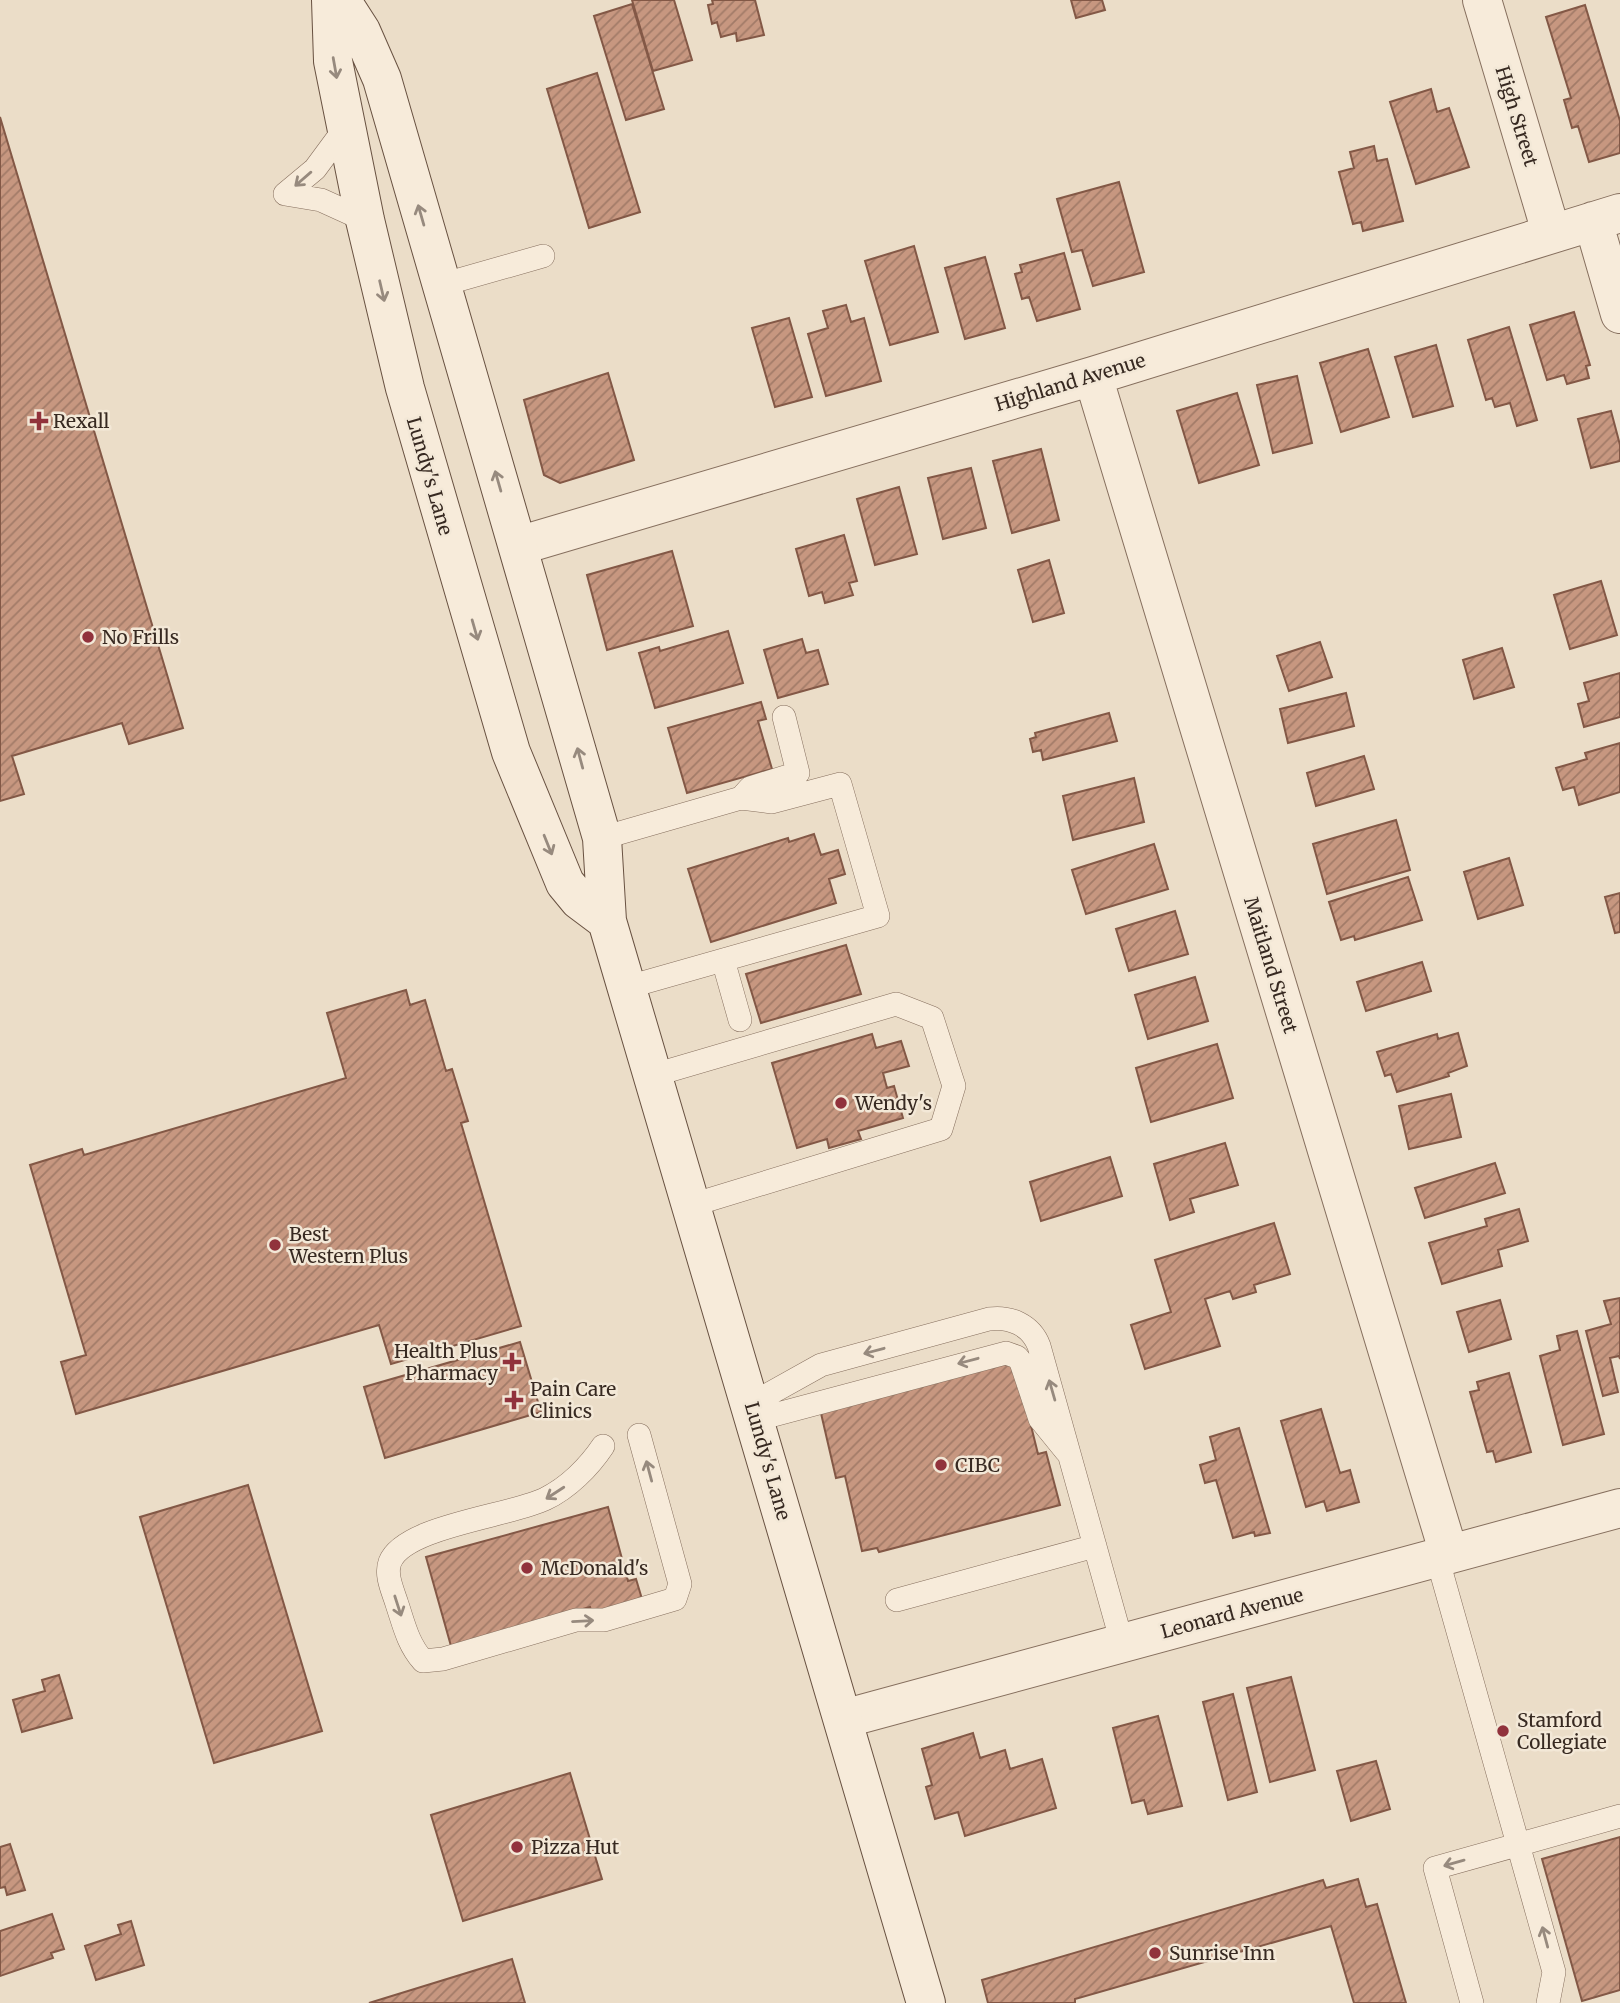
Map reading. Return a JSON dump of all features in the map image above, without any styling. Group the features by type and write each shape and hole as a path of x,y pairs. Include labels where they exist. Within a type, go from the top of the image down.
{"street":[{"name":"Lundy's Lane","path":"331,0 333,61 365,220 408,399 510,752 565,883 579,900 607,921"},
{"name":"Lundy's Lane","path":"341,0 361,31 382,79 602,838 607,921 926,2003"},
{"name":"High Street","path":"1482,0 1551,232"},
{"name":"Highland Avenue","path":"518,546 1093,376 1606,217"},
{"path":"1606,217 1620,314"},
{"name":"Maitland Street","path":"1093,376 1443,1556"},
{"name":"Leonard Avenue","path":"843,1719 1620,1508"}],"lane":[{"path":"346,127 327,156 301,183 285,194 321,200 365,220"},
{"path":"441,285 543,256"},
{"path":"741,798 750,788 799,773 784,718"},
{"path":"602,838 741,798 772,802 840,784 878,916 628,987"},
{"path":"723,960 740,1020"},
{"path":"654,1075 897,1004 932,1018 954,1087 941,1129 692,1205"},
{"path":"753,1412 821,1365 989,1319 1004,1318 1020,1324 1037,1340 1122,1643"},
{"path":"753,1412 1006,1353 1017,1357 1021,1362 1040,1419 1070,1456"},
{"path":"603,1446 591,1464 545,1499 422,1537 398,1550 389,1563 389,1579 411,1647 423,1661 443,1659 576,1620 604,1620 674,1599 680,1584 639,1436"},
{"path":"897,1600 1095,1546"},
{"path":"1443,1556 1554,1972 1548,2003"},
{"path":"1472,2003 1435,1868 1620,1816"}],"building":[{"path":"632,0 674,0 692,60 653,71"},
{"path":"712,0 755,0 764,35 737,41 736,33 721,37 717,22 712,24 708,5 713,4"},
{"path":"1071,0 1102,0 1105,10 1076,18"},
{"path":"632,4 664,109 626,120 594,16"},
{"path":"1585,5 1620,121 1620,153 1589,162 1578,126 1572,128 1564,100 1571,98 1546,17"},
{"path":"597,73 640,212 589,228 547,89"},
{"path":"1431,89 1437,112 1449,108 1469,167 1416,184 1390,102"},
{"path":"0,117 183,728 129,744 122,723 12,756 24,794 0,801"},
{"path":"1374,146 1377,161 1387,159 1403,221 1363,231 1361,222 1353,224 1339,172 1354,168 1350,152"},
{"path":"1119,182 1144,272 1093,286 1082,250 1072,252 1057,199"},
{"path":"914,246 938,332 890,345 865,261"},
{"path":"1064,253 1080,309 1037,321 1029,297 1022,299 1015,274 1022,272 1020,265"},
{"path":"985,257 1005,328 965,339 945,268"},
{"path":"846,305 851,322 864,318 881,381 826,396 808,334 828,328 823,311"},
{"path":"1574,312 1590,365 1586,366 1589,378 1567,384 1564,375 1547,380 1530,325"},
{"path":"789,318 812,397 775,407 752,328"},
{"path":"1509,327 1537,420 1517,426 1510,403 1495,407 1492,398 1486,400 1468,340"},
{"path":"1436,345 1453,406 1413,417 1395,357"},
{"path":"1368,349 1389,417 1341,432 1320,363"},
{"path":"608,373 634,460 560,483 544,475 524,400"},
{"path":"1297,376 1312,443 1273,453 1257,385"},
{"path":"1237,393 1259,465 1199,483 1177,411"},
{"path":"1611,411 1620,445 1620,461 1591,468 1578,419"},
{"path":"1041,449 1059,520 1012,533 993,461"},
{"path":"971,468 986,528 943,539 928,478"},
{"path":"899,487 917,554 875,565 857,499"},
{"path":"844,535 857,581 849,583 853,595 825,603 822,592 809,596 796,549"},
{"path":"672,551 693,626 607,650 587,575"},
{"path":"1049,560 1064,613 1033,622 1018,570"},
{"path":"1601,581 1617,635 1570,649 1554,595"},
{"path":"728,631 743,683 655,708 639,653 659,647 660,651"},
{"path":"802,639 806,653 818,650 828,684 778,698 764,650"},
{"path":"1320,642 1332,677 1289,691 1277,656"},
{"path":"1502,648 1514,687 1474,699 1463,660"},
{"path":"1620,673 1620,717 1584,727 1578,704 1589,701 1584,683"},
{"path":"1346,693 1354,726 1288,743 1280,709"},
{"path":"761,702 766,719 758,721 772,769 687,793 668,728"},
{"path":"1109,713 1117,741 1043,760 1041,750 1033,752 1030,739 1036,737 1035,733"},
{"path":"1620,743 1620,792 1579,805 1574,787 1563,790 1556,768 1587,759 1585,753"},
{"path":"1364,756 1374,789 1316,806 1307,773"},
{"path":"1134,778 1144,822 1073,840 1063,796"},
{"path":"1396,820 1410,870 1327,894 1313,844"},
{"path":"814,834 821,855 838,850 845,874 829,879 836,903 711,942 688,869 788,838 789,842"},
{"path":"1154,844 1168,889 1086,914 1072,870"},
{"path":"1509,858 1523,905 1478,919 1464,872"},
{"path":"1408,877 1422,920 1355,940 1354,936 1341,940 1329,902"},
{"path":"1620,893 1620,932 1615,933 1605,897"},
{"path":"1175,911 1188,954 1129,971 1116,929"},
{"path":"846,945 861,994 761,1023 746,974"},
{"path":"1422,962 1431,991 1366,1011 1357,982"},
{"path":"1195,977 1208,1021 1148,1039 1135,995"},
{"name":"Best Western Plus","path":"406,990 410,1005 425,1000 446,1071 452,1069 468,1121 461,1123 521,1326 391,1364 379,1325 76,1414 61,1362 86,1355 30,1165 82,1149 84,1155 346,1078 327,1013"},
{"path":"1458,1033 1467,1066 1448,1073 1449,1076 1397,1092 1391,1074 1385,1076 1377,1052 1437,1034 1438,1039"},
{"name":"Wendy's","path":"872,1034 876,1048 901,1041 909,1066 883,1073 887,1088 894,1086 903,1118 858,1131 861,1139 829,1148 827,1139 797,1148 772,1063"},
{"path":"1217,1044 1233,1098 1151,1122 1136,1068"},
{"path":"1451,1094 1461,1137 1409,1149 1399,1106"},
{"path":"1225,1143 1238,1185 1190,1199 1194,1212 1170,1220 1154,1164"},
{"path":"1110,1157 1122,1196 1041,1221 1030,1182"},
{"path":"1495,1163 1505,1193 1425,1218 1415,1188"},
{"path":"1519,1209 1528,1241 1498,1250 1502,1266 1442,1284 1429,1243 1487,1226 1485,1219"},
{"path":"1274,1223 1290,1274 1254,1285 1256,1292 1233,1299 1230,1291 1205,1299 1220,1346 1145,1369 1131,1325 1171,1312 1155,1260"},
{"path":"1620,1298 1620,1359 1619,1356 1610,1358 1618,1392 1603,1396 1586,1331 1611,1324 1604,1301"},
{"path":"1500,1300 1511,1339 1469,1352 1457,1312"},
{"path":"1577,1331 1604,1434 1563,1445 1540,1356 1560,1350 1557,1336"},
{"path":"520,1342 541,1412 385,1458 364,1387"},
{"name":"CIBC","path":"1015,1361 1038,1454 1046,1452 1060,1505 879,1552 877,1548 862,1551 845,1476 836,1478 820,1409"},
{"path":"1509,1373 1531,1452 1496,1462 1493,1451 1487,1452 1470,1392 1479,1390 1477,1382"},
{"path":"1321,1409 1340,1473 1350,1470 1359,1502 1327,1511 1324,1501 1306,1507 1281,1421"},
{"path":"1239,1428 1270,1533 1255,1536 1254,1532 1233,1538 1216,1480 1205,1483 1200,1465 1216,1460 1210,1437"},
{"path":"248,1485 322,1731 214,1763 140,1517"},
{"name":"McDonald's","path":"608,1507 628,1581 636,1579 642,1599 592,1613 590,1607 451,1646 426,1557"},
{"path":"59,1675 72,1718 22,1732 13,1700 45,1691 42,1680"},
{"path":"1291,1677 1315,1770 1270,1782 1247,1688"},
{"path":"1233,1694 1257,1792 1228,1800 1203,1702"},
{"path":"1158,1716 1182,1806 1148,1814 1144,1800 1132,1803 1113,1728"},
{"path":"973,1733 980,1758 1005,1750 1010,1769 1042,1759 1056,1808 965,1836 958,1812 935,1819 926,1787 932,1785 922,1749"},
{"path":"1376,1761 1390,1809 1351,1821 1337,1771"},
{"name":"Pizza Hut","path":"570,1773 602,1879 463,1921 431,1815"},
{"path":"1620,1837 1620,1990 1582,2001 1542,1859"},
{"path":"10,1844 25,1890 7,1895 5,1887 0,1888 0,1847"},
{"name":"Sunrise Inn","path":"1358,1879 1366,1907 1377,1904 1406,2003 1354,2003 1331,1926 1075,1999 1075,2003 988,2003 982,1980 1323,1880 1326,1888"},
{"path":"52,1914 64,1949 51,1953 53,1958 0,1976 0,1931"},
{"path":"131,1921 144,1965 96,1980 85,1946 121,1934 118,1925"},
{"path":"512,1959 525,2003 369,2003"}],"place":[{"name":"Rexall","path":"39,421"},
{"name":"No Frills","path":"88,637"},
{"name":"Wendy's","path":"841,1103"},
{"name":"Best Western Plus","path":"275,1245"},
{"name":"Health Plus Pharmacy","path":"512,1362"},
{"name":"Pain Care Clinics","path":"514,1400"},
{"name":"CIBC","path":"941,1465"},
{"name":"McDonald's","path":"527,1568"},
{"name":"Stamford Collegiate","path":"1503,1731"},
{"name":"Pizza Hut","path":"517,1847"},
{"name":"Sunrise Inn","path":"1155,1953"}]}
